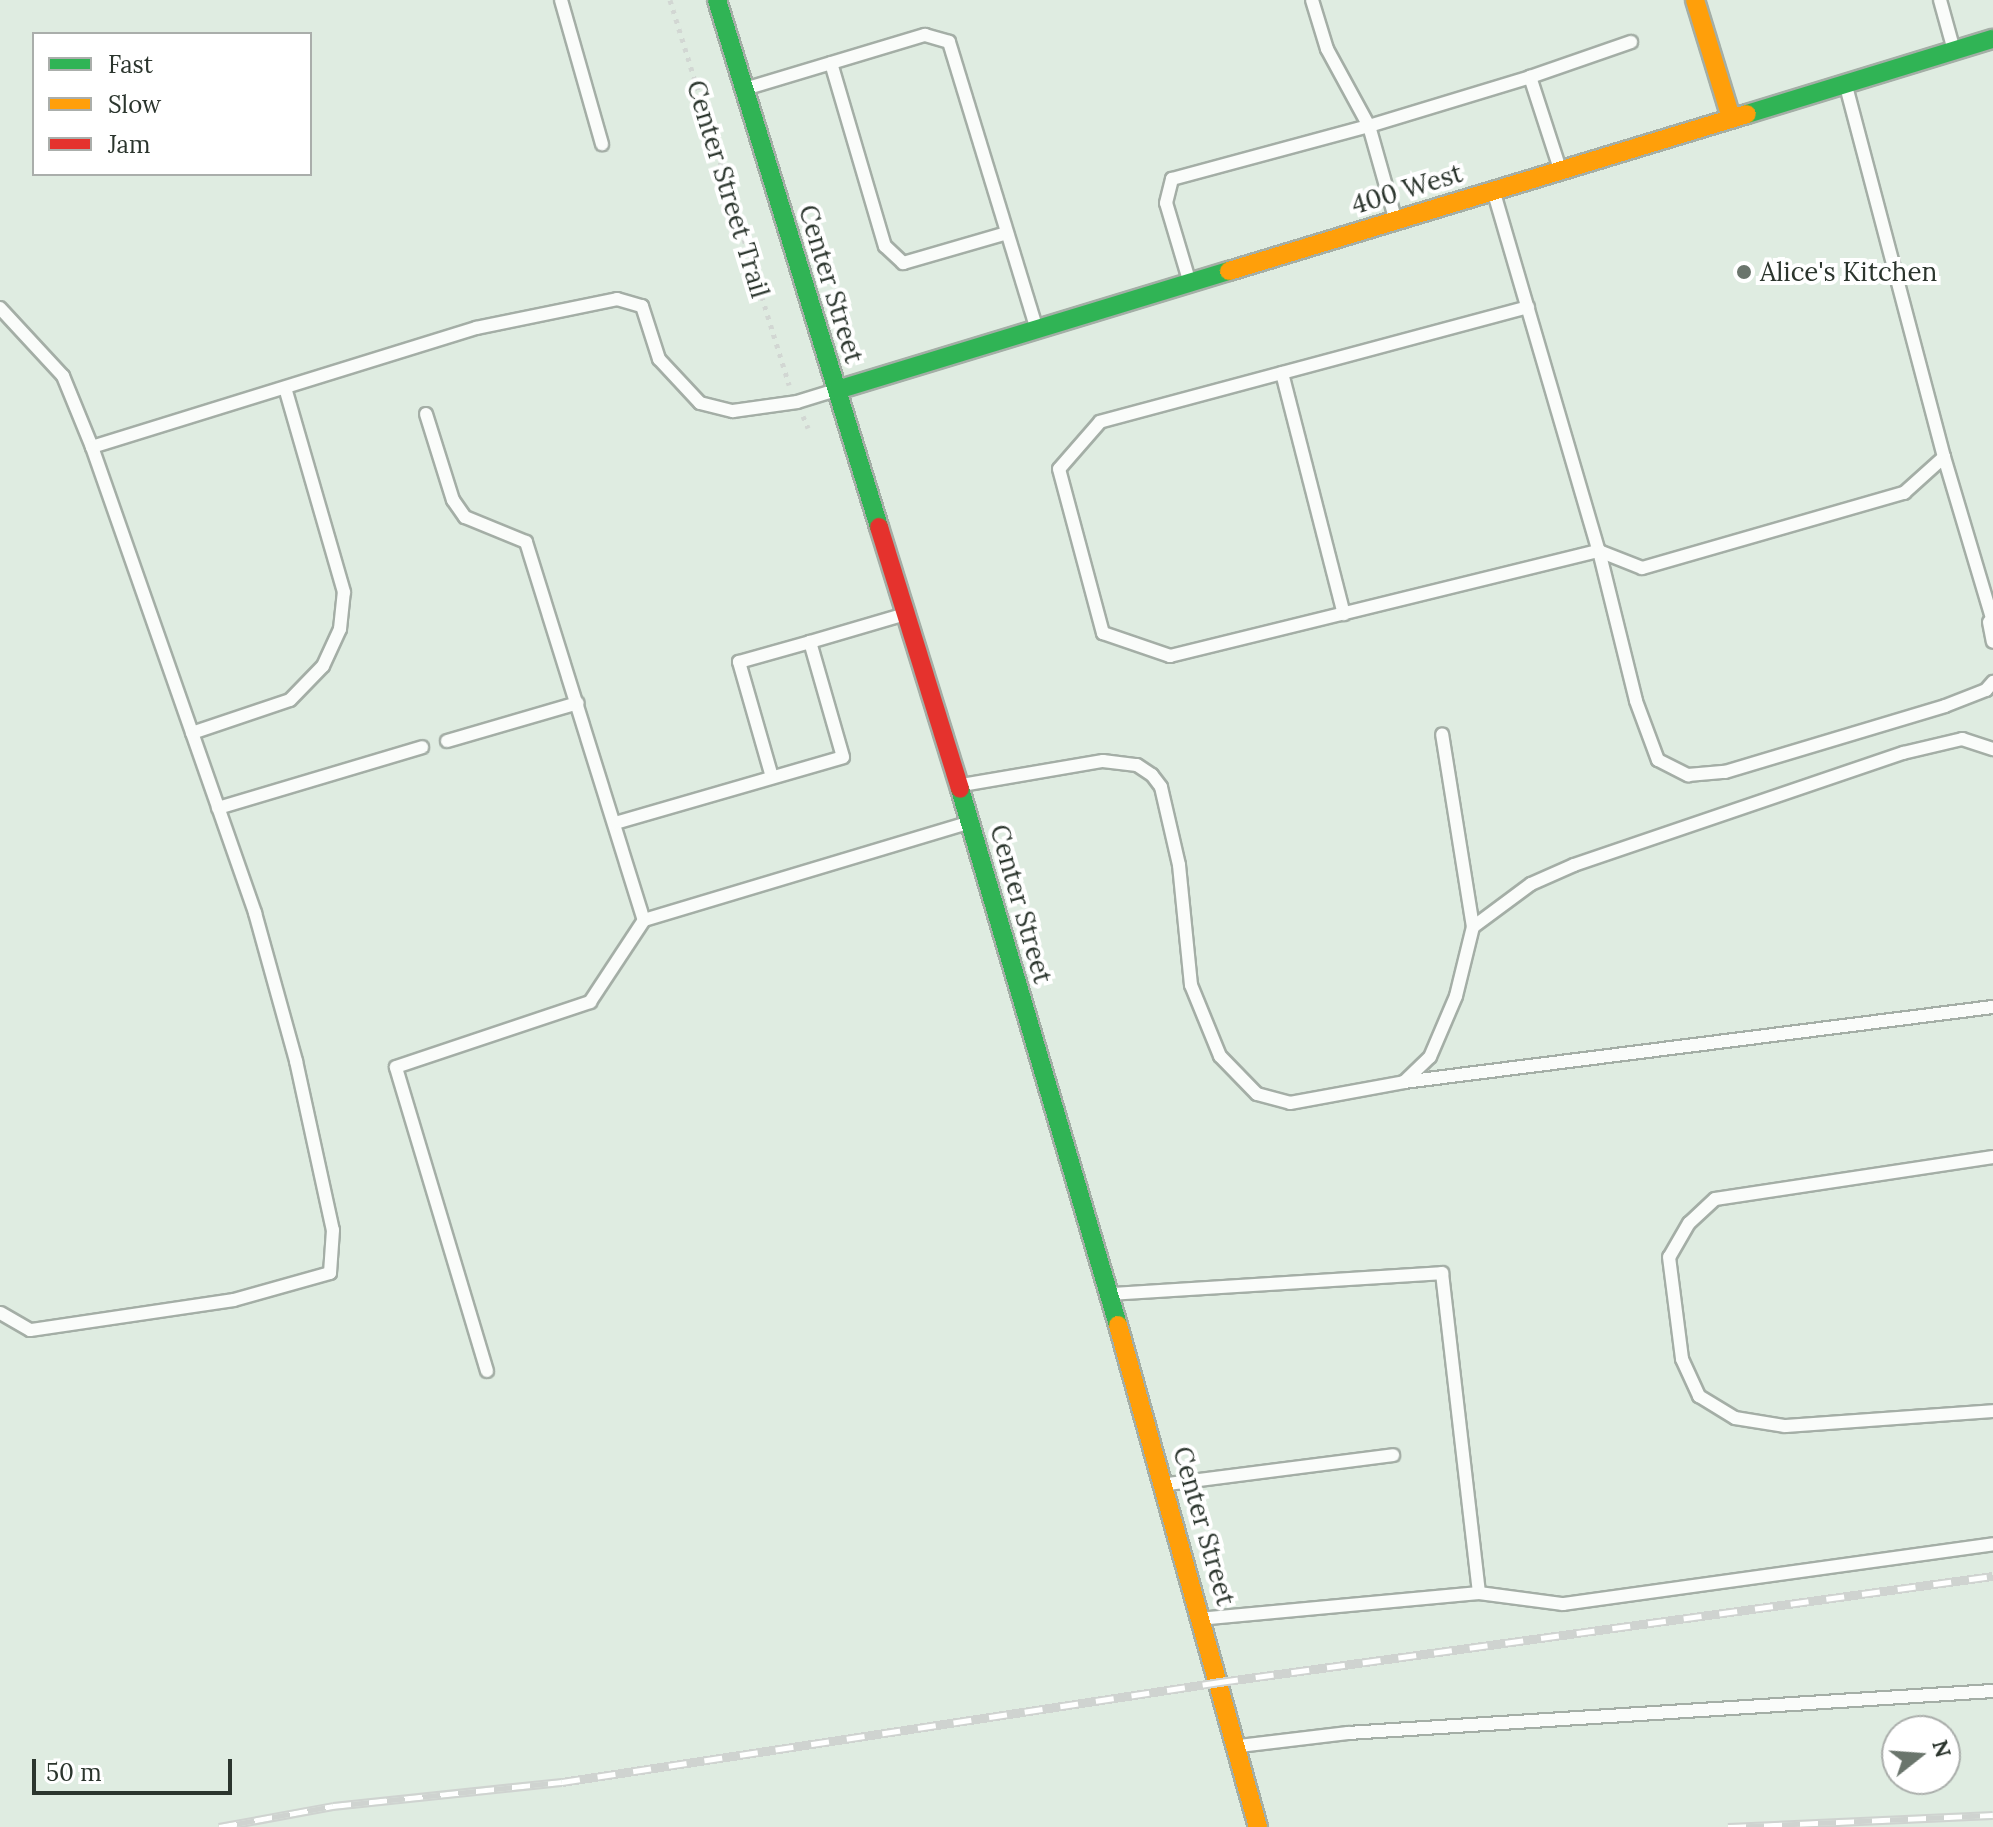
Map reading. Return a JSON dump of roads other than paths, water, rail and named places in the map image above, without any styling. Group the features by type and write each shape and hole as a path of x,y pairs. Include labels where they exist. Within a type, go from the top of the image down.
{"main road":[{"name":"Center Street","path":"717,0 970,822 1204,1619 1258,1827"},
{"path":"1695,0 1731,118"},
{"name":"400 West","path":"837,390 1993,39"}],"lane":[{"path":"561,0 602,144"},
{"path":"1312,0 1327,49 1369,126 1396,220"},
{"path":"1940,0 1954,50"},
{"path":"744,89 925,35 949,42 1037,329"},
{"path":"1190,283 1166,203 1172,179 1369,126 1530,77 1631,42"},
{"path":"831,63 885,246 903,263 1007,233"},
{"path":"1530,77 1561,170"},
{"path":"1845,83 1991,622 1993,642"},
{"path":"1493,190 1599,551 1636,701 1658,760 1688,775 1725,772 1945,706 1986,690 1993,682"},
{"path":"92,447 556,309 617,299 642,306 659,359 700,403 733,411 797,402 837,390"},
{"path":"1528,307 1100,422 1059,469 1103,633 1170,656 1599,551 1642,568 1904,493 1944,457"},
{"path":"0,308 63,376 92,447 255,913 296,1061 333,1230 330,1273 234,1300 30,1330 0,1313"},
{"path":"1282,373 1344,614"},
{"path":"192,733 290,700 323,666 340,629 344,592 285,388"},
{"path":"426,414 453,500 465,517 526,542 644,920"},
{"path":"772,777 739,662 906,614"},
{"path":"615,823 843,757 810,642"},
{"path":"447,741 578,703"},
{"path":"1404,1082 1430,1057 1456,996 1473,927 1442,734"},
{"path":"1473,927 1531,884 1619,850 1903,753 1962,739 1993,749"},
{"path":"218,808 422,747"},
{"path":"959,785 1103,761 1137,765 1161,787 1179,865 1191,985 1220,1056 1257,1094 1290,1103 1404,1082 1993,1007"},
{"path":"487,1371 396,1067 590,1002 644,920 970,822"},
{"path":"1993,1157 1715,1199 1689,1223 1669,1257 1682,1359 1699,1396 1735,1418 1785,1426 1993,1411"},
{"path":"1108,1294 1442,1273 1479,1593"},
{"path":"1165,1484 1393,1455"},
{"path":"1204,1619 1479,1593 1563,1604 1993,1544"},
{"path":"1236,1747 1363,1732 1993,1691"}],"railway":[{"path":"219,1827 333,1806 562,1782 1220,1682 1993,1576"},
{"path":"1728,1827 1993,1815"}],"place":[{"name":"Alice's Kitchen","path":"1744,272"}]}
